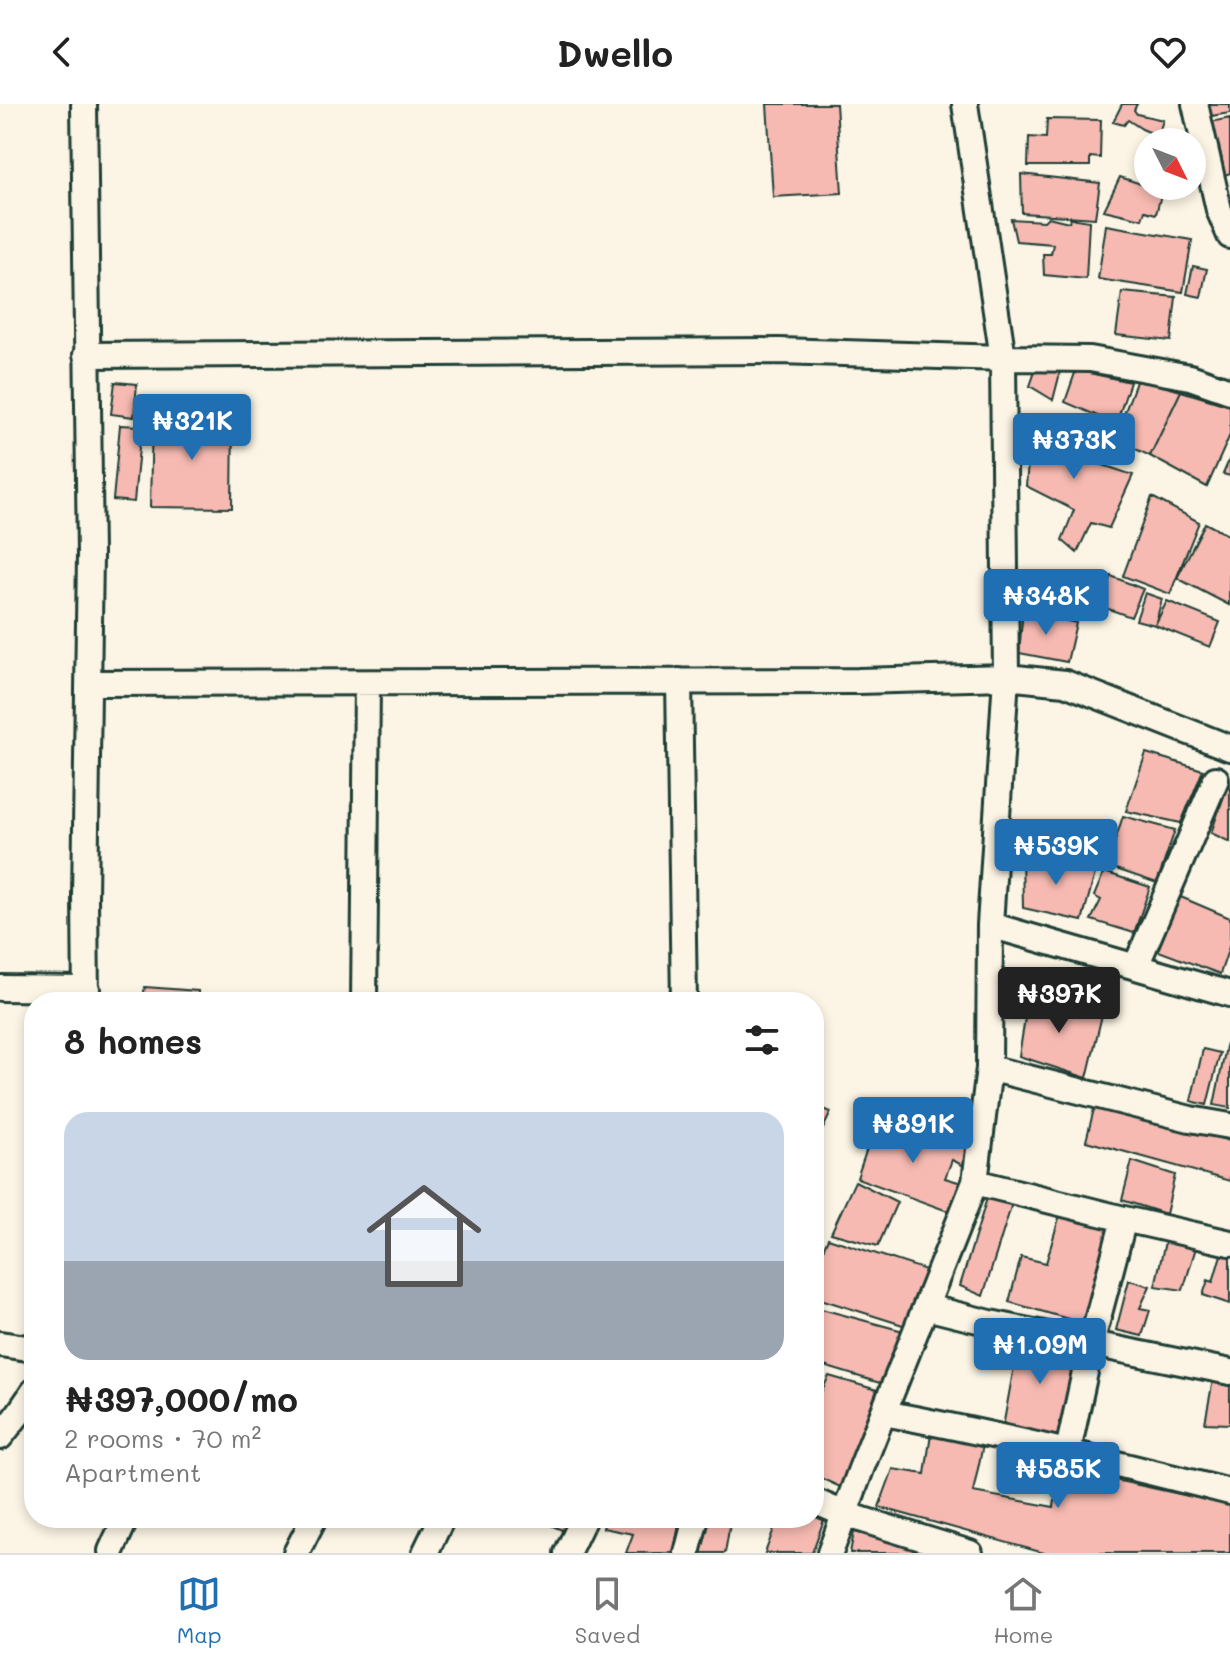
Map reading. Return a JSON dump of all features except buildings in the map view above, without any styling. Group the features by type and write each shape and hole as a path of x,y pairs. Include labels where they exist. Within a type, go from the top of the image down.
{"street":[{"path":"84,104 90,555 86,992"},
{"path":"830,1553 975,1182 989,1068 990,925 1006,677 1003,358 965,104"},
{"path":"1195,104 1219,210 1230,236"},
{"path":"86,355 779,351 1090,359 1190,377 1230,391"},
{"path":"89,683 858,681 1006,677 1065,683 1230,748"},
{"path":"679,681 684,992"},
{"path":"364,992 367,683"},
{"path":"1136,966 1216,779"},
{"path":"990,925 1230,994"},
{"path":"0,988 43,992"},
{"path":"989,1068 1190,1119 1230,1126"},
{"path":"975,1182 1230,1243"},
{"path":"1068,1451 1091,1344 1124,1219"},
{"path":"926,1307 1230,1372"},
{"path":"0,1344 24,1348"},
{"path":"0,1437 24,1406"},
{"path":"884,1413 1068,1451 1230,1492"},
{"path":"824,1505 970,1553"},
{"path":"111,1551 121,1528"},
{"path":"296,1553 309,1528"},
{"path":"425,1553 437,1528"},
{"path":"567,1553 579,1528"},
{"path":"687,1553 693,1528"}]}
